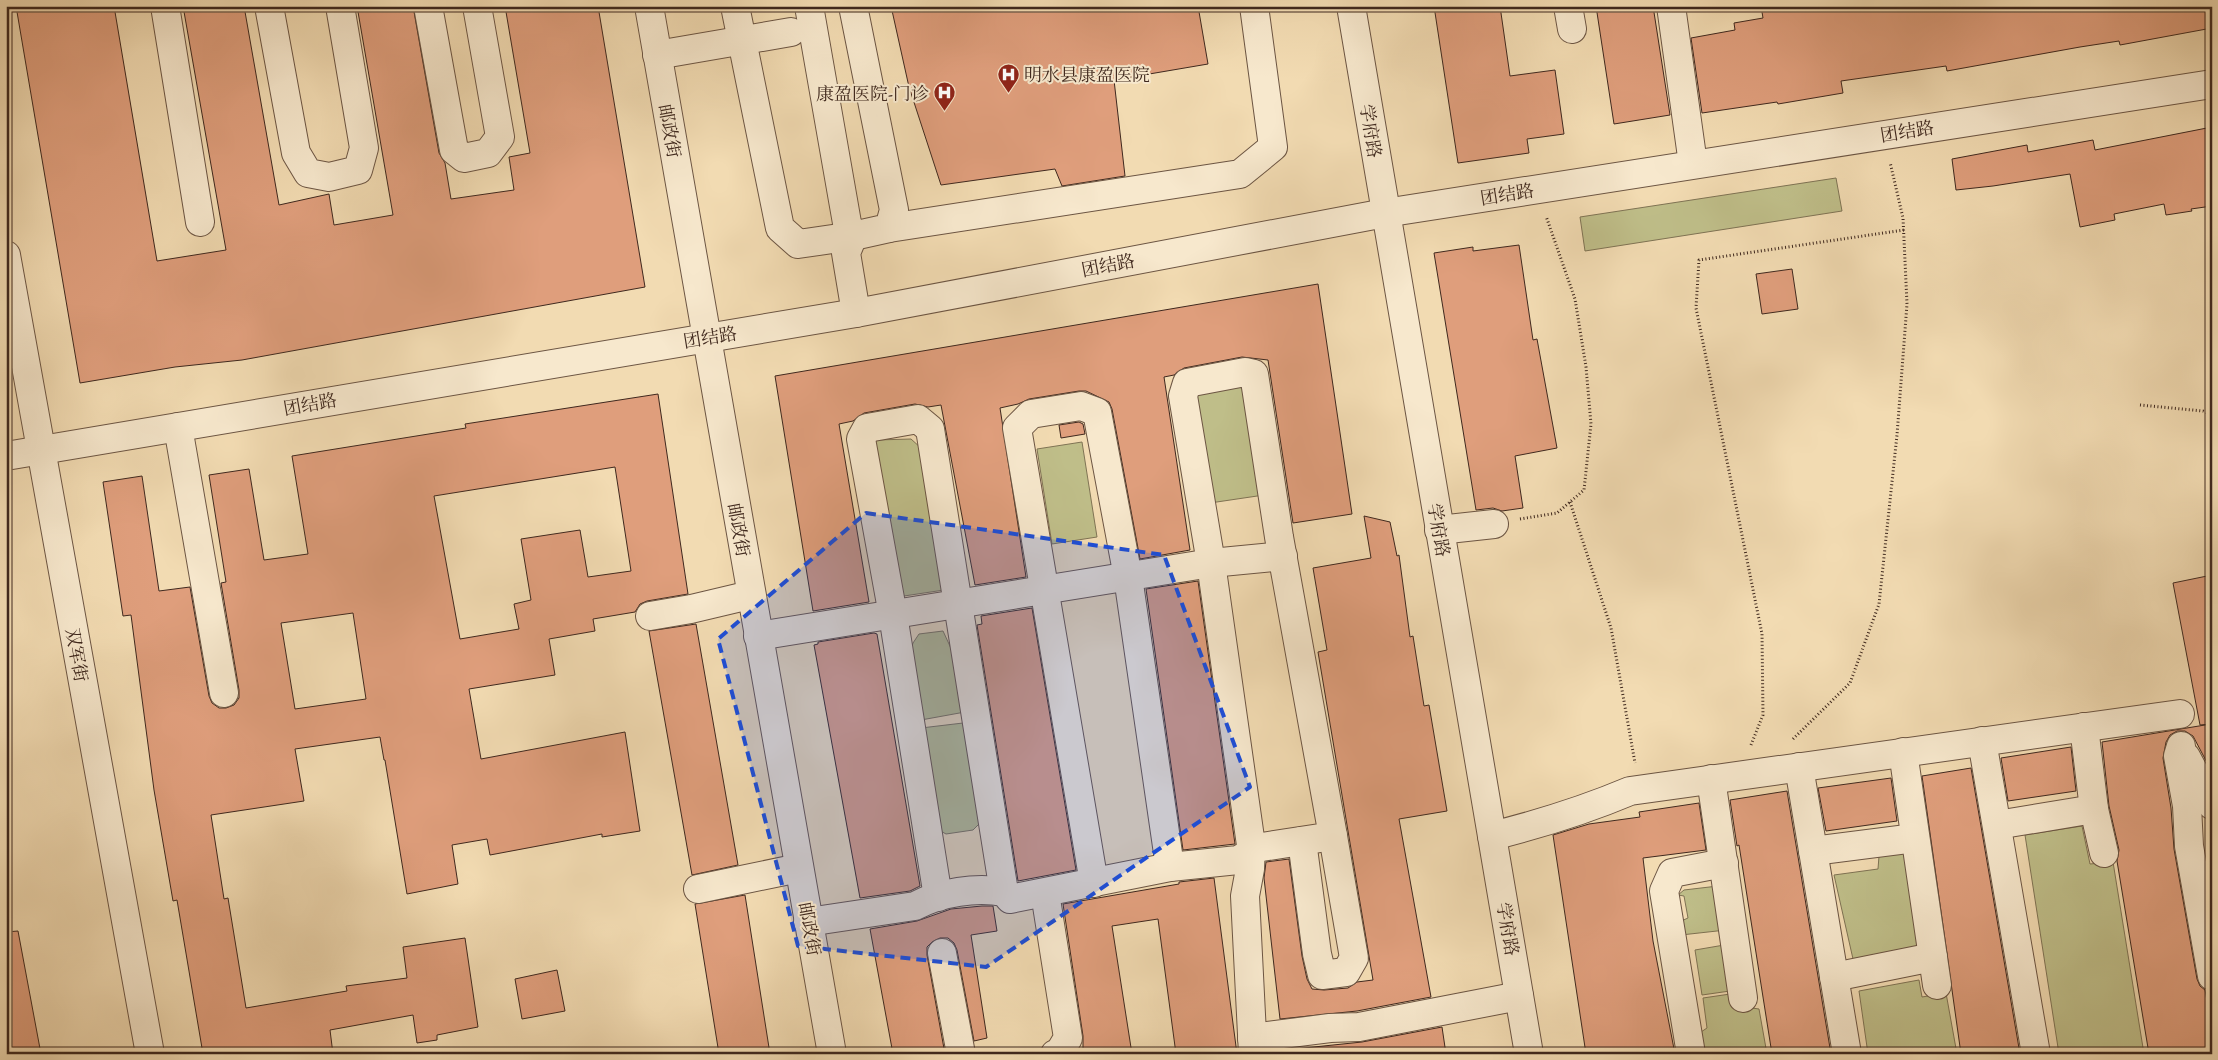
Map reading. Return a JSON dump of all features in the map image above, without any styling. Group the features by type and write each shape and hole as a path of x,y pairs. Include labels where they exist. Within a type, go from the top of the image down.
{"street":[{"path":"165,6 200,222"},
{"path":"270,6 296,153 308,173 329,177 358,170 364,148 340,6"},
{"path":"428,6 454,150 464,158 488,153 500,137 477,6"},
{"name":"邮政街","path":"649,6 750,595 832,1054"},
{"path":"735,6 780,228 798,244 853,236 889,228 1240,174 1273,147 1254,6"},
{"name":"学府路","path":"1351,6 1384,213 1529,1054"},
{"path":"1671,6 1693,164"},
{"path":"658,55 741,41 805,24 854,14 894,210 889,228"},
{"path":"805,24 847,223 853,236 846,253 856,313"},
{"name":"团结路","path":"6,456 856,313 1384,213 2212,84"},
{"name":"双军街","path":"6,255 9,285 150,1054"},
{"path":"1302,841 1317,954 1322,975 1346,972 1354,958 1283,556 1254,374 1245,372 1187,382 1183,396 1211,564 1250,850 1250,869 1245,896 1253,1046 1330,1028 1359,1027 1519,996"},
{"path":"1094,883 1017,428 1030,414 1080,406 1096,412 1128,577 1170,867"},
{"path":"938,897 893,615 861,439 867,428 918,419 930,429 1004,892 1010,899 1170,867 1238,860 1250,850 1333,836"},
{"path":"178,427 224,693"},
{"path":"1439,530 1494,524"},
{"path":"758,636 1211,564 1283,556"},
{"path":"650,616 691,610 750,595"},
{"path":"1492,836 1541,824 1640,789 2175,715 2181,746 2212,805"},
{"path":"2084,727 2094,809 2104,853"},
{"path":"1982,741 2036,1054"},
{"path":"2181,746 2178,756 2187,806 2189,846 2212,976"},
{"path":"1903,752 1937,985"},
{"path":"1798,767 1848,1054"},
{"path":"1712,779 1743,998"},
{"path":"1997,825 2094,809"},
{"path":"1813,851 1915,838"},
{"path":"1691,1054 1664,891 1672,873 1724,863"},
{"path":"698,889 799,868"},
{"path":"808,922 916,906 930,898 987,889 1004,892"},
{"path":"1044,893 1068,1038 1059,1053 1055,1054"},
{"path":"942,953 961,1054"},
{"path":"1834,976 1934,957"}],"path":[{"path":"1751,774 1850,682 1879,604 1897,434 1907,304 1904,218 1884,135"},
{"path":"1494,524 1557,513 1584,490 1591,424 1586,367 1575,299 1537,189"},
{"path":"1751,774 1763,714 1762,634 1696,308 1699,260 1904,230"},
{"path":"2140,405 2203,411 2212,415"},
{"path":"1570,502 1611,628 1640,789"}],"highlighted area":[{"path":"866,513 1164,555 1250,787 986,967 798,946 718,639"}],"shaded area":[{"path":"1836,178 1842,211 1585,251 1580,217"},
{"path":"1247,380 1264,495 1210,503 1193,389"},
{"path":"911,439 921,448 944,590 904,596 897,592 873,455 876,440"},
{"path":"1082,442 1097,537 1052,544 1037,449"},
{"path":"943,631 955,657 965,712 921,720 910,653 913,643 919,634"},
{"path":"963,723 981,822 973,830 946,834 937,829 921,728"},
{"path":"2082,826 2090,864 2113,862 2144,1054 2059,1054 2025,835"},
{"path":"1904,852 1920,948 1853,959 1834,875 1878,869 1879,856"},
{"path":"1718,886 1726,930 1681,935 1679,922 1688,918 1684,896 1678,895 1684,890"},
{"path":"1730,944 1737,990 1702,995 1695,950"},
{"path":"1919,980 1922,997 1946,993 1957,1054 1868,1054 1859,991"},
{"path":"1737,993 1745,1007 1759,1009 1767,1054 1700,1054 1701,1032 1707,1028 1703,998"}],"building":[{"path":"16,6 114,6 157,261 226,250 183,6 244,6 279,205 329,194 334,225 393,215 357,6 413,6 439,153 445,163 451,199 514,190 509,157 530,153 505,6 598,6 645,287 242,360 175,367 80,383"},
{"path":"891,6 1198,6 1208,64 1114,80 1125,176 1062,186 1055,169 941,185 909,87"},
{"path":"1434,6 1500,6 1510,76 1555,70 1564,134 1527,139 1529,153 1458,163"},
{"path":"1596,6 1653,6 1670,115 1614,124"},
{"path":"1761,6 2212,6 2212,28 2120,45 2119,41 2080,47 1947,71 1946,66 1841,81 1843,93 1778,104 1777,102 1702,113 1691,38 1735,30 1734,23 1763,18"},
{"path":"2212,127 2212,206 2191,209 2192,211 2166,215 2164,204 2114,214 2115,220 2080,227 2070,174 1956,190 1952,159 2027,145 2028,152 2093,140 2095,150"},
{"path":"1519,245 1533,340 1537,339 1557,448 1515,456 1523,508 1502,511 1493,508 1476,510 1434,253 1473,247 1473,251"},
{"path":"1792,269 1798,309 1762,314 1756,274"},
{"path":"1318,284 1352,514 1293,523 1268,360 1242,357 1184,368 1174,375 1164,377 1190,550 1140,559 1112,409 1109,402 1086,391 1079,391 1029,399 1018,404 1000,408 1026,577 975,585 941,405 928,407 915,404 864,413 853,421 839,424 869,602 813,611 775,376"},
{"path":"658,394 688,594 647,601 640,604 635,612 593,619 595,631 549,639 555,675 469,689 481,759 625,732 640,831 602,837 602,834 490,855 487,839 452,845 458,884 407,894 380,737 295,749 304,801 211,815 224,899 228,898 246,1008 347,991 346,986 407,978 403,947 465,938 478,1027 437,1035 437,1040 417,1043 413,1015 330,1030 333,1054 203,1054 177,900 173,901 154,790 131,615 123,616 103,482 142,476 159,591 190,587 209,696 212,703 219,708 226,708 234,705 239,698 239,690 221,583 226,582 209,475 249,469 264,560 308,554 292,456 466,428 465,424","holes":["615,467 631,571 588,577 580,530 521,539 531,600 514,604 519,629 460,639 434,496","353,613 366,699 295,709 281,623"]},
{"path":"1079,422 1083,424 1085,434 1061,438 1059,425"},
{"path":"1364,516 1390,522 1397,556 1399,555 1410,637 1413,636 1424,706 1429,705 1447,811 1399,819 1431,997 1357,1011 1280,1019 1264,878 1266,862 1289,859 1302,956 1307,979 1312,989 1348,988 1357,982 1373,980 1318,652 1327,650 1313,568 1371,558"},
{"path":"2212,575 2212,772 2193,736 2185,731 2177,731 2170,735 2166,742 2163,758 2171,808 2174,849 2197,979 2200,986 2205,990 2212,1028 2212,1054 2149,1054 2117,861 2119,850 2109,806 2102,742 2211,724 2200,725 2173,583"},
{"path":"1198,581 1235,844 1183,850 1146,589"},
{"path":"1032,608 1076,870 1018,881 977,625 982,624 981,616"},
{"path":"696,624 738,865 692,875 649,631"},
{"path":"877,634 920,886 910,891 860,898 814,645 818,644 818,642"},
{"path":"2071,747 2076,791 2008,801 2001,758"},
{"path":"1971,768 2020,1054 1961,1054 1922,776"},
{"path":"1891,778 1897,821 1826,831 1818,788"},
{"path":"1787,791 1831,1054 1772,1054 1739,845 1737,846 1730,800"},
{"path":"1699,803 1706,850 1643,858 1653,941 1675,1054 1586,1054 1553,835 1589,824 1640,817 1639,812"},
{"path":"1214,878 1237,1054 1176,1054 1158,919 1112,926 1132,1054 1083,1054 1083,1036 1063,904 1179,884 1179,882"},
{"path":"745,895 770,1054 719,1054 695,904"},
{"path":"993,906 997,931 971,935 987,1038 974,1041 957,950 954,943 948,938 940,938 927,947 927,955 945,1054 893,1054 870,929 917,921 951,909"},
{"path":"18,931 41,1054 6,1054 6,932"},
{"path":"557,970 565,1011 522,1019 515,979"},
{"path":"1442,1027 1446,1054 1286,1054 1285,1050 1362,1042"}],"place":[{"name":"明水县康盈医院","path":"1008,93"},
{"name":"康盈医院-门诊","path":"945,112"}]}
